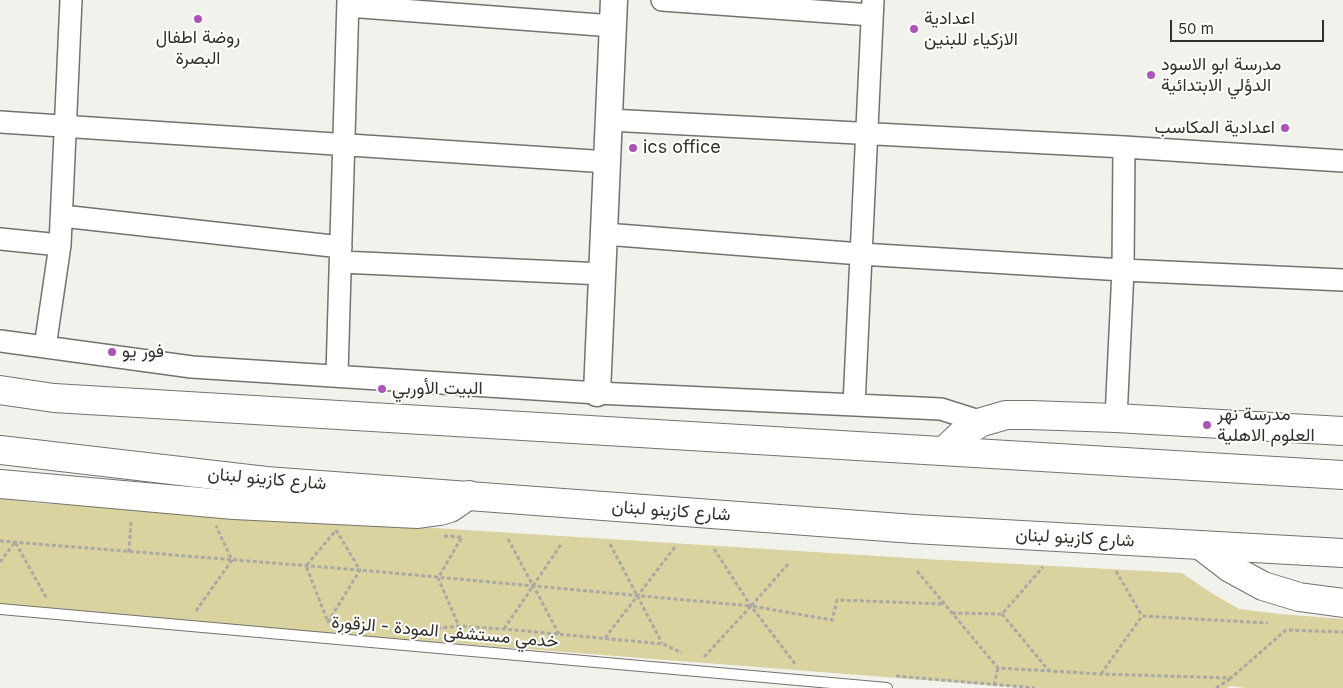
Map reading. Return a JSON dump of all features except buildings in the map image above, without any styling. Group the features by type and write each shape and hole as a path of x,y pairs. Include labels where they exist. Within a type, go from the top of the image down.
{"main road":[{"path":"0,390 54,398 1343,475"},
{"path":"944,452 962,434 982,422 1006,415 1116,418 1343,431"},
{"name":"شارع كازينو لبنان","path":"0,450 266,481 914,530 1343,553"},
{"path":"0,484 224,513 418,514 440,512 450,508 469,495"},
{"path":"1200,545 1230,568 1263,586 1299,597 1343,603"}],"street":[{"path":"45,347 60,245 71,0"},
{"path":"597,393 614,0"},
{"path":"662,0 873,8 854,405"},
{"path":"337,375 348,3 613,26"},
{"path":"609,120 1124,147 1343,161"},
{"path":"0,122 608,162"},
{"path":"1116,418 1123,270 1124,147"},
{"path":"62,216 341,255 603,274"},
{"path":"605,234 861,254 1123,270 1343,280"},
{"path":"0,239 60,245"},
{"path":"0,341 192,367 597,393 942,409 982,422"}],"lane":[{"name":"خدمي مستشفى المودة - الزقورة","path":"0,608 886,688"}],"path":[{"path":"196,611 232,560 224,513"},
{"path":"129,552 131,514"},
{"path":"306,566 336,530 360,570"},
{"path":"438,578 462,536"},
{"path":"508,539 558,634"},
{"path":"0,541 360,570 752,606 832,620 837,600 945,604"},
{"path":"0,562 15,542"},
{"path":"15,542 47,599"},
{"path":"504,629 562,543"},
{"path":"610,544 663,644"},
{"path":"605,639 675,547"},
{"path":"714,549 752,606 798,668"},
{"path":"700,661 752,606 789,563"},
{"path":"306,566 328,622 360,570"},
{"path":"1002,614 1043,567"},
{"path":"917,571 998,668 1101,674 1231,678"},
{"path":"1116,572 1142,616"},
{"path":"438,578 459,626"},
{"path":"952,612 1002,614 1049,671"},
{"path":"1142,616 1268,623"},
{"path":"1101,674 1142,616"},
{"path":"1216,688 1231,678 1286,630 1343,632"},
{"path":"994,685 998,668"}],"shaded area":[{"path":"0,498 38,503 925,559 1182,573 1239,609 1343,619 1343,688 1247,688 1230,686 1227,688 1026,688 0,608"}],"place":[{"name":"روضة اطفال البصرة","path":"198,19"},
{"name":"اعدادية الازكياء للبنين","path":"914,29"},
{"name":"مدرسة ابو الاسود الدؤلي الابتدائية","path":"1151,75"},
{"name":"اعدادية المكاسب","path":"1285,128"},
{"name":"ics office","path":"633,148"},
{"name":"فور يو","path":"112,352"},
{"name":"البيت الأوربي","path":"382,389"},
{"name":"مدرسة نهر العلوم الاهلية","path":"1207,425"}]}
